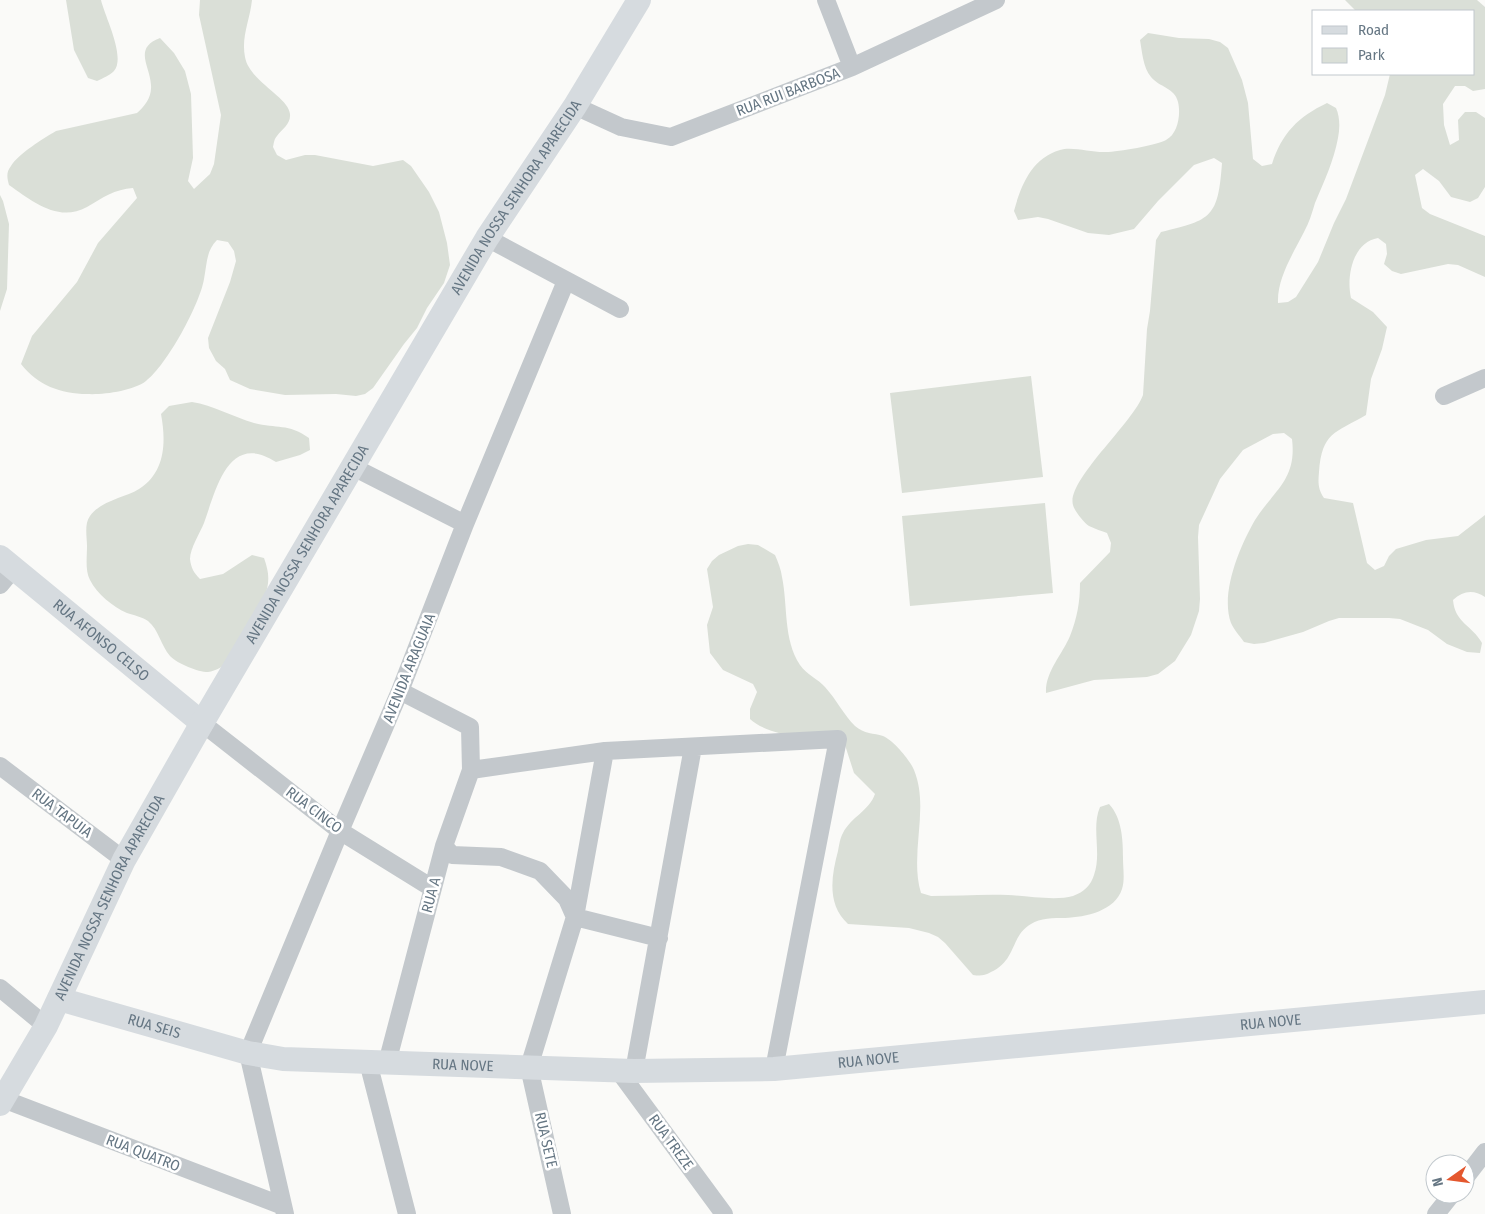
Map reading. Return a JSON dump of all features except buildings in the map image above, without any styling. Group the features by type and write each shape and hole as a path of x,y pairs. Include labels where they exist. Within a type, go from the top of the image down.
{"street":[{"name":"AVENIDA NOSSA SENHORA APARECIDA","path":"1,1102 46,1026 124,860 202,723 487,238 575,106 639,0"},
{"path":"826,0 852,67"},
{"name":"RUA RUI BARBOSA","path":"575,106 621,127 671,137 852,67 996,0"},
{"path":"487,238 620,309"},
{"name":"AVENIDA ARAGUAIA","path":"248,1053 400,691 465,524 566,281"},
{"path":"1444,396 1485,378"},
{"path":"353,467 465,524"},
{"name":"RUA AFONSO CELSO","path":"5,570 202,723"},
{"name":"RUA A","path":"378,1062 444,846 471,770 470,727 400,691"},
{"name":"RUA CINCO","path":"202,723 340,831 432,888"},
{"path":"471,770 605,751 838,739 774,1069"},
{"path":"626,1071 658,938 692,747"},
{"path":"529,1067 575,917 605,751"},
{"name":"RUA TAPUIA","path":"0,766 124,860"},
{"path":"444,846 452,855 501,857 540,871 567,900 575,917"},
{"path":"575,917 658,938"},
{"path":"0,988 46,1026"},
{"name":"RUA SEIS","path":"59,1000 248,1053"},
{"name":"RUA NOVE","path":"248,1053 283,1059 626,1071 774,1069 1485,1002"},
{"path":"248,1053 284,1210"},
{"path":"378,1062 407,1214"},
{"name":"RUA SETE","path":"529,1067 562,1214"},
{"name":"RUA TREZE","path":"626,1071 724,1214"},
{"name":"RUA QUATRO","path":"1,1102 284,1210"},
{"path":"1475,1165 1485,1152"},
{"path":"1436,1214 1444,1204"}],"green space":[{"path":"66,0 101,0 114,37 118,56 114,71 108,76 97,81 88,78 74,50"},
{"path":"200,0 252,0 244,42 248,66 283,101 290,114 288,124 275,140 273,147 277,155 286,160 305,155 315,155 373,166 403,160 411,166 429,192 439,212 447,243 450,265 444,283 427,308 417,328 373,388 365,394 356,396 336,394 285,395 250,389 230,380 225,369 216,361 209,348 208,338 230,282 236,261 234,251 228,242 217,240 209,253 201,290 189,318 173,348 146,381 118,392 77,394 59,390 42,383 34,378 21,364 32,336 77,282 98,243 137,198 133,188 126,189 109,194 76,211 66,213 56,211 36,203 9,185 7,175 9,168 25,151 56,131 137,113 147,101 151,89 145,52 152,42 160,38 174,53 185,71 191,94 193,158 188,181 194,189 210,174 214,164 221,115 199,15"},
{"path":"1345,0 1477,0 1485,7 1485,89 1473,91 1465,86 1455,86 1443,104 1444,125 1450,145 1459,140 1458,120 1465,112 1476,112 1485,118 1485,187 1478,198 1470,202 1451,197 1439,181 1423,169 1415,175 1422,208 1430,214 1485,236 1485,277 1458,265 1448,264 1401,274 1392,271 1384,264 1387,254 1386,244 1378,238 1369,241 1357,253 1351,270 1351,298 1373,312 1387,327 1382,349 1371,379 1366,415 1338,430 1327,441 1323,449 1319,479 1320,489 1324,498 1353,503 1367,563 1375,570 1384,566 1389,556 1396,549 1426,540 1458,536 1485,515 1485,597 1468,592 1453,600 1454,608 1460,619 1482,643 1480,653 1467,652 1447,644 1428,630 1400,619 1389,618 1339,618 1303,632 1264,643 1244,642 1232,626 1228,611 1228,598 1233,570 1243,543 1255,520 1288,475 1293,453 1292,439 1284,433 1273,434 1243,450 1220,479 1199,525 1199,611 1191,635 1175,661 1158,674 1147,677 1094,680 1046,693 1048,678 1067,643 1075,623 1079,604 1080,583 1110,552 1111,543 1107,533 1089,526 1082,519 1073,505 1074,495 1089,467 1127,421 1143,395 1147,329 1156,240 1161,232 1191,224 1209,213 1218,195 1222,163 1214,158 1194,165 1158,201 1134,229 1109,235 1088,233 1038,217 1018,220 1014,211 1024,182 1042,159 1060,150 1119,151 1161,142 1170,137 1178,123 1178,102 1174,94 1154,80 1146,69 1140,40 1148,33 1179,38 1209,39 1220,42 1228,48 1242,80 1248,103 1253,159 1262,166 1272,164 1281,143 1299,120 1327,103 1336,108 1338,115 1339,134 1331,163 1307,225 1286,266 1280,284 1278,303 1288,302 1296,297 1318,262 1346,199 1385,95 1390,75 1475,75 1475,10 1355,10"},
{"path":"0,195 9,224 7,289 0,311"},
{"path":"1031,376 1043,477 902,493 890,393"},
{"path":"192,402 254,423 295,430 309,438 310,450 276,462 260,454 246,454 235,459 219,481 192,550 190,559 193,570 200,579 223,574 252,555 264,558 268,572 268,586 265,596 229,662 208,672 188,667 170,656 152,625 143,618 127,613 106,600 93,585 88,576 87,568 86,527 88,519 102,505 137,490 148,482 155,474 162,455 161,414 169,406"},
{"path":"1045,503 1053,593 910,606 902,516"},
{"path":"758,545 775,555 782,574 788,633 800,665 825,687 858,729 887,738 901,751 914,770 920,800 917,862 921,893 931,896 1008,895 1050,898 1073,896 1086,888 1094,875 1097,858 1097,815 1100,807 1109,804 1117,816 1123,844 1123,885 1113,903 1090,914 1047,919 1031,924 1024,929 1005,961 989,973 980,976 973,975 945,943 929,933 909,928 848,924 837,908 832,890 840,840 846,827 869,805 875,794 854,773 844,742 808,739 781,734 758,725 750,719 750,709 757,692 753,684 723,670 710,653 707,625 713,607 707,569 719,555 738,546"}]}
